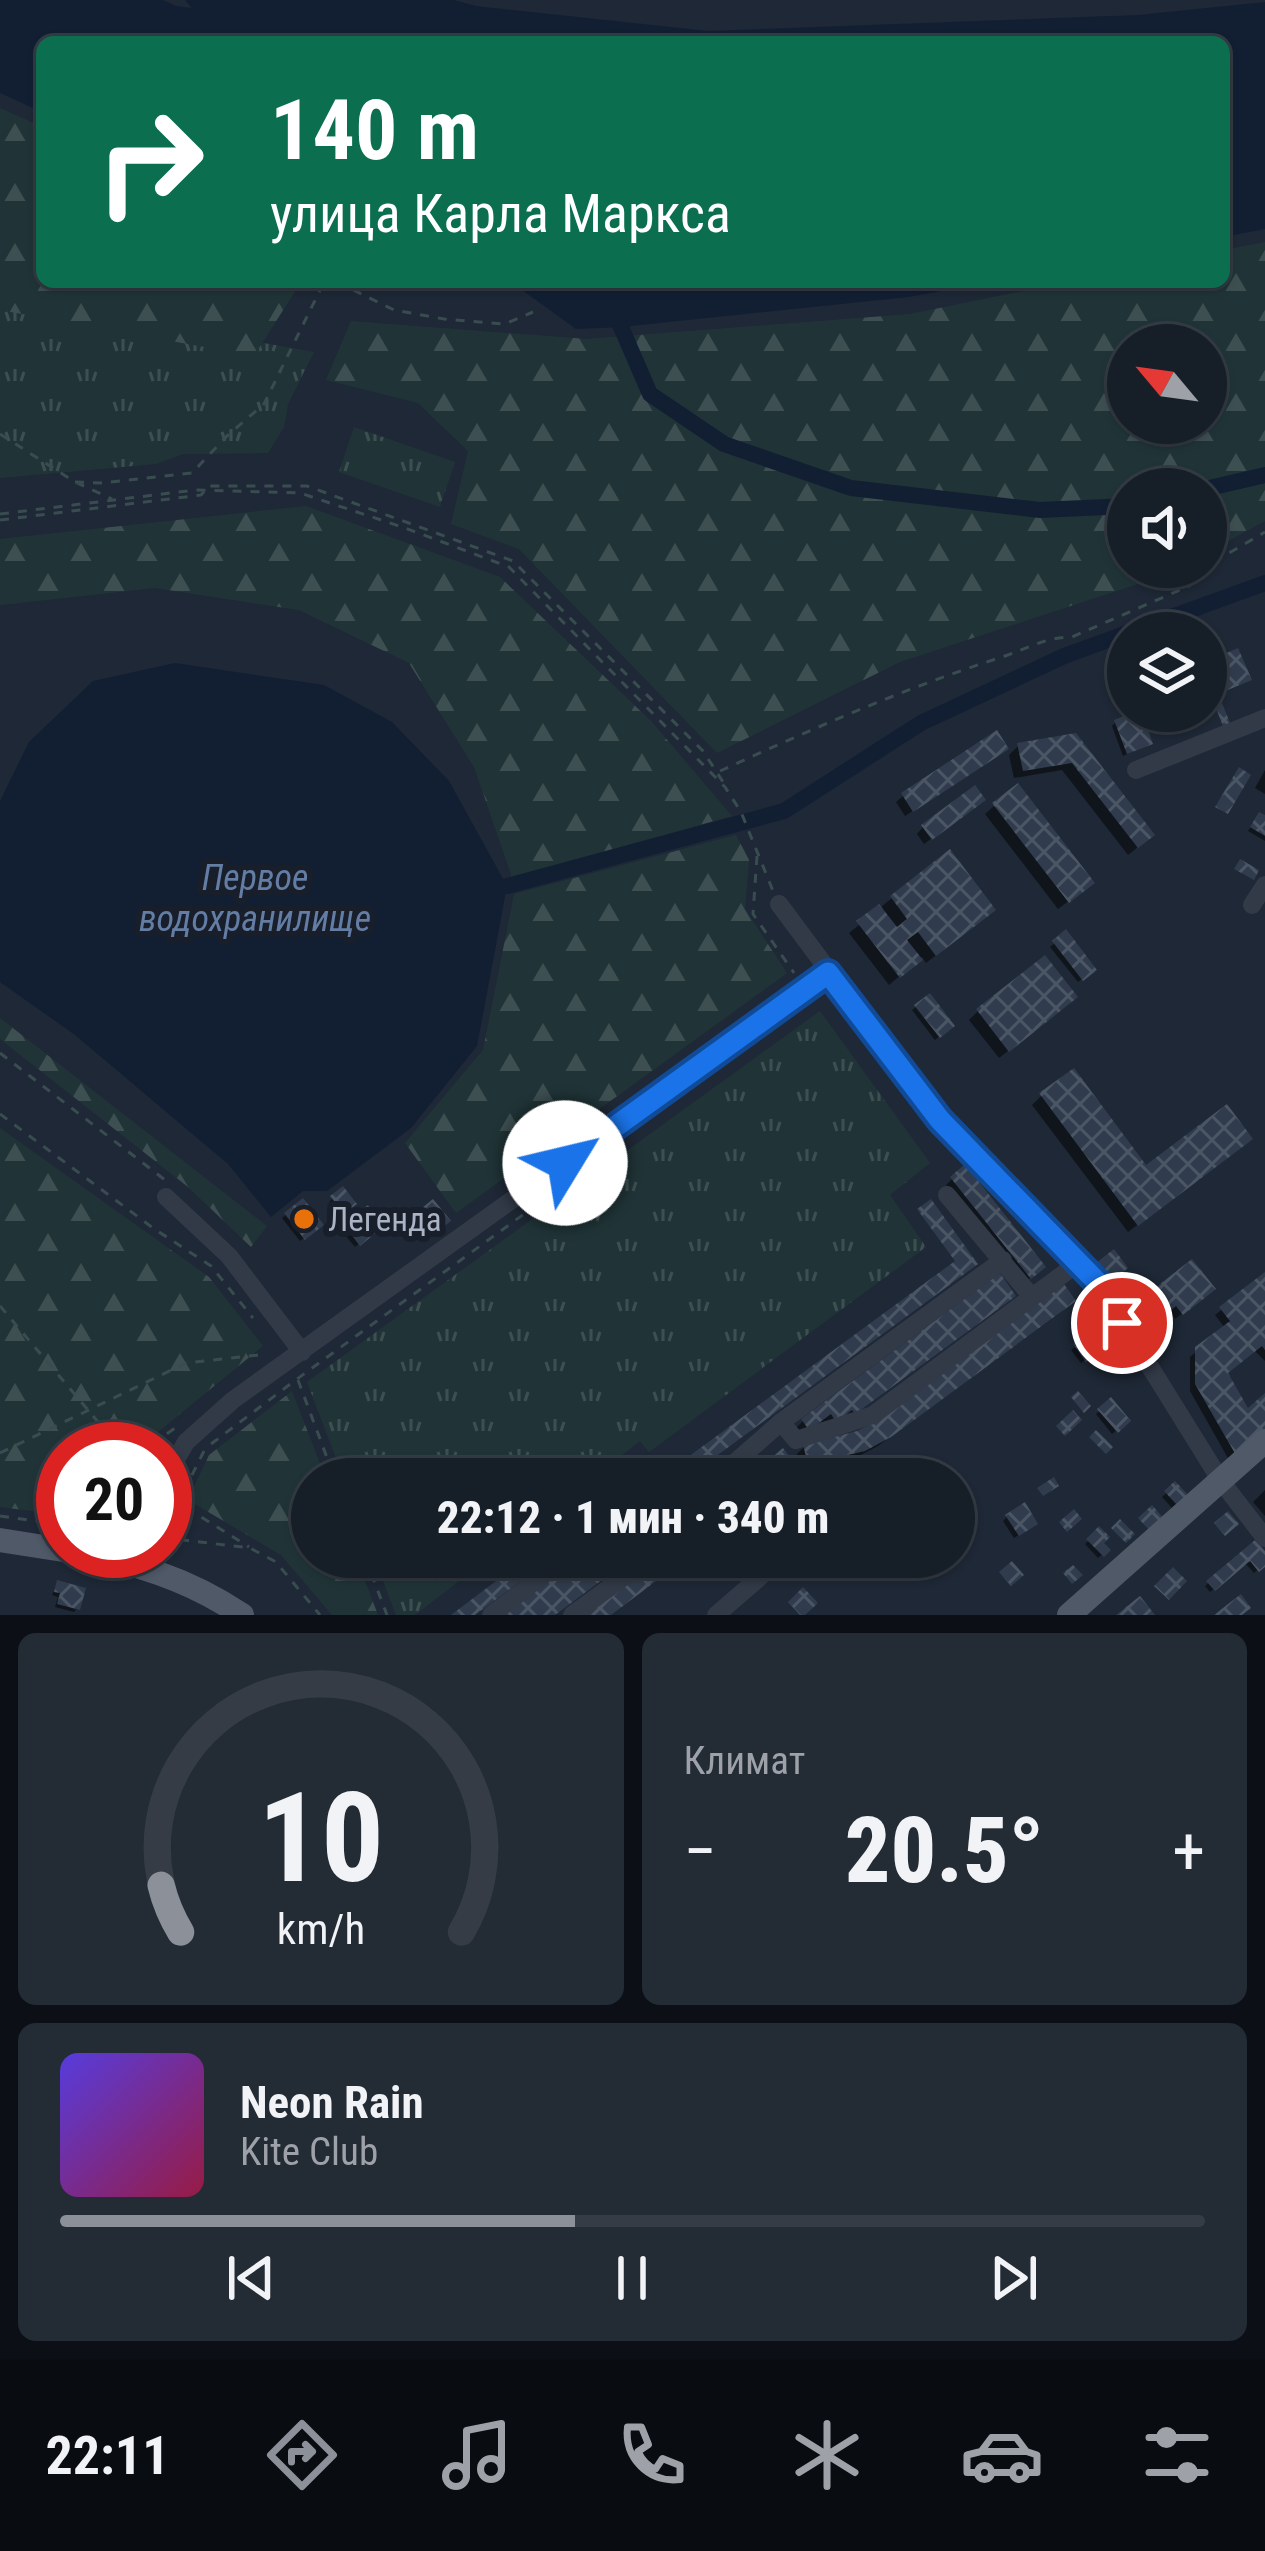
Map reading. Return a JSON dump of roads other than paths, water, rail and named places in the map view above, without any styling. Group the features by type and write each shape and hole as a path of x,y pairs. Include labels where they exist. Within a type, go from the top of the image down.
{"main road":[{"path":"1069,1615 1265,1442"},
{"path":"0,1540 36,1546"},
{"path":"174,1578 228,1611"}],"street":[{"path":"1136,770 1265,718"},
{"path":"1252,905 1265,885"},
{"path":"778,904 940,1120 1098,1283 1221,1481 1265,1538"},
{"path":"192,1437 233,1400 828,973"},
{"path":"947,1195 1032,1297"},
{"path":"166,1197 229,1256 302,1352"},
{"path":"740,1458 781,1422 1003,1260"},
{"path":"781,1422 796,1440 873,1415 1078,1263"},
{"path":"491,1615 539,1578"},
{"path":"572,1615 622,1578"},
{"path":"716,1615 758,1578"}],"water":[{"path":"0,0 163,0 192,8 185,0 454,0 708,31 1138,15 1265,2 1265,229 1230,236 1230,36 36,36 36,109 0,93"},
{"path":"519,288 956,288 909,297 576,329"},
{"name":"Первое водохранилище","path":"175,663 324,685 392,722 449,781 507,886 477,1046 411,1128 327,1191 303,1191 271,1217 228,1164 75,1035 0,982 0,801 29,742 93,681"}],"waterway":[{"path":"621,327 650,394 724,444 851,488 1040,510 1107,507"},
{"path":"1227,484 1265,475"},
{"path":"507,886 784,811 921,723 1064,656 1265,583"}],"place":[{"name":"Легенда","path":"304,1219"}]}
